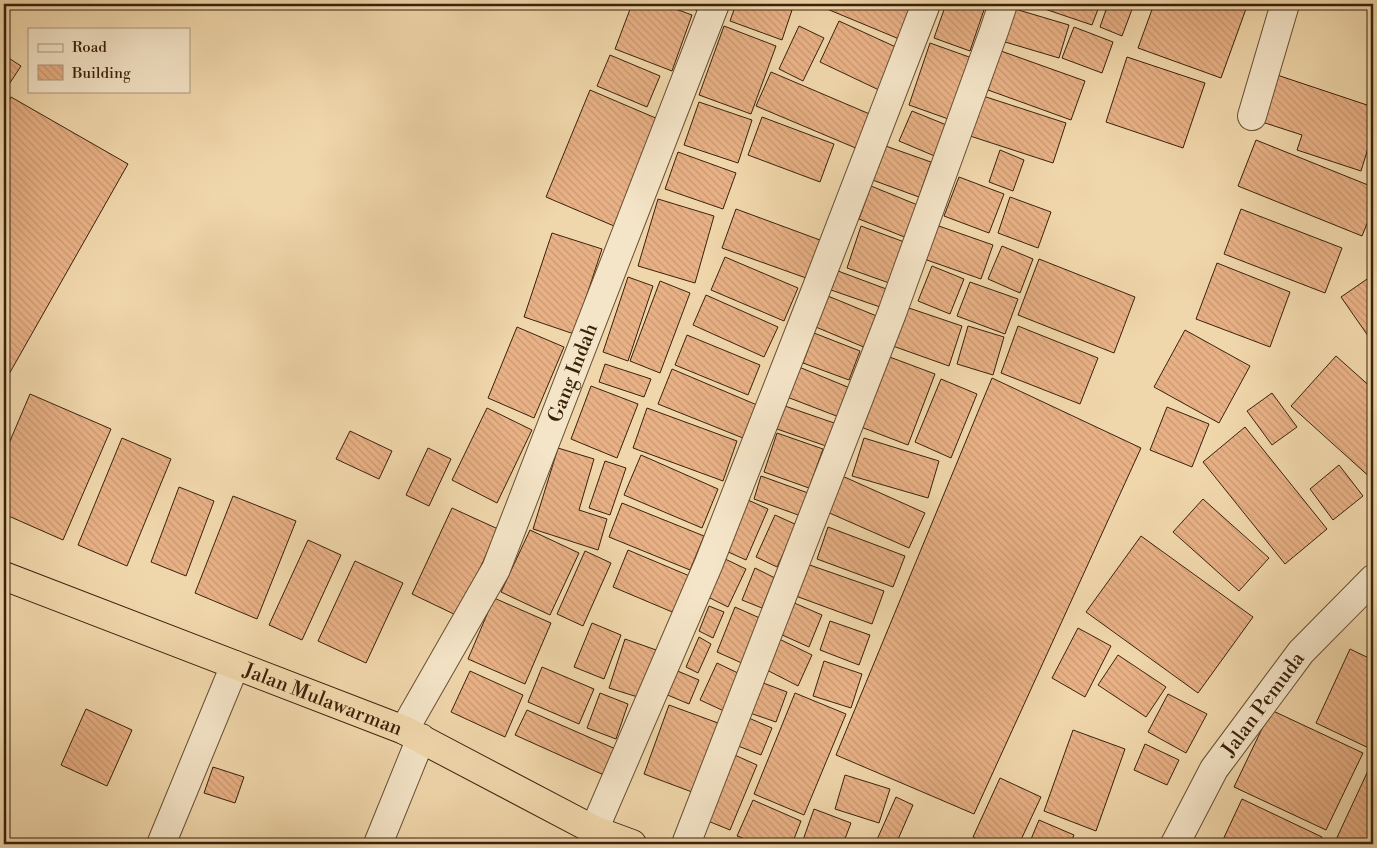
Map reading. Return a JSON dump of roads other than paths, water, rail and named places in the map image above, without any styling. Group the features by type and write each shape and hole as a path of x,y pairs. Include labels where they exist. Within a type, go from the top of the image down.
{"highway":[{"name":"Jalan Mulawarman","path":"5,580 236,665 412,734 594,830 632,844"}],"street":[{"name":"Gang Indah","path":"378,844 412,734 496,569 715,4"},
{"path":"594,830 709,563 926,4"},
{"path":"686,844 888,322 1003,4"},
{"path":"1252,116 1285,4"},
{"name":"Jalan Pemuda","path":"1175,844 1214,769 1301,652 1373,579"},
{"path":"162,842 236,665"}]}
